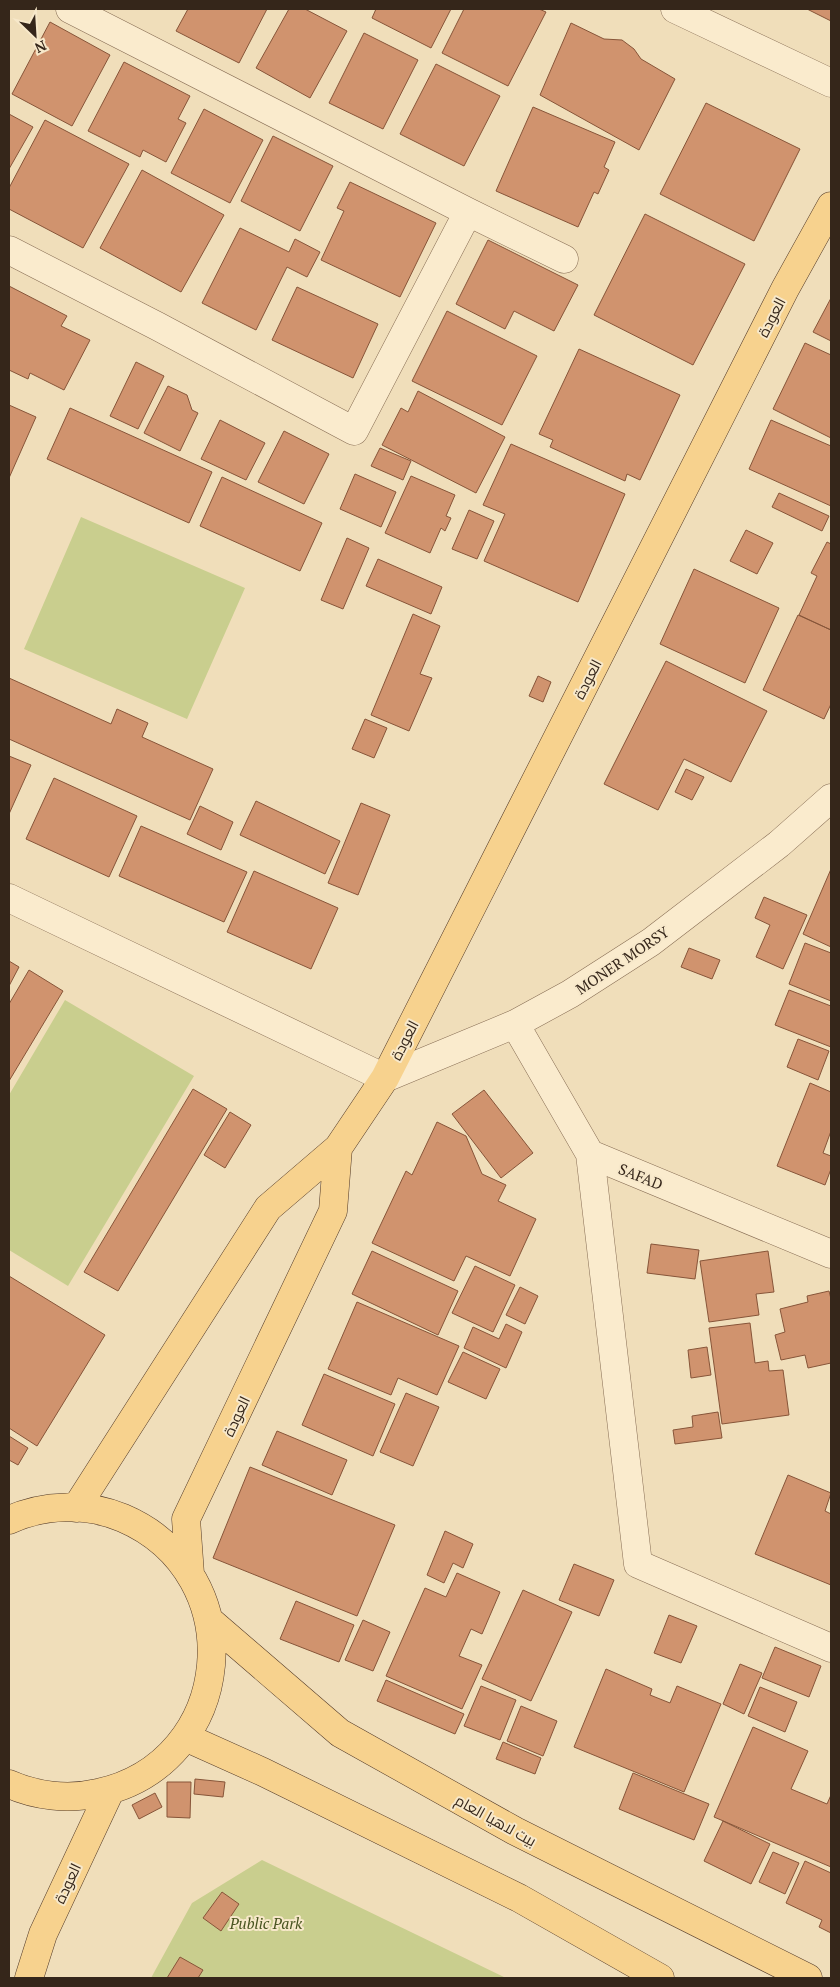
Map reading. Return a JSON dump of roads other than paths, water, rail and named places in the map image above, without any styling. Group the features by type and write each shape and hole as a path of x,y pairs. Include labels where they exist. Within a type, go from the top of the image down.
{"main road":[{"name":"العودة","path":"76,1508 268,1208 338,1148 385,1078 785,289 831,206"},
{"name":"العودة","path":"190,1574 186,1520 333,1211 338,1148"},
{"path":"9,1520 36,1510 56,1507 97,1510 135,1524 157,1537 175,1554 190,1574 202,1597 210,1621 213,1646 212,1671 206,1696 197,1718 185,1737 169,1755 151,1770 131,1782 110,1791 87,1796 64,1797 40,1794 9,1784"},
{"name":"بيت لاهيا العام","path":"210,1621 340,1733 515,1831 808,1978"},
{"path":"185,1737 263,1772 519,1898 660,1978"},
{"name":"العودة","path":"29,1978 43,1934 110,1791"}],"street":[{"path":"70,9 564,259"},
{"path":"675,9 831,83"},
{"path":"9,250 354,431 468,212"},
{"name":"MONER MORSY","path":"385,1078 515,1024 570,994 650,942 779,844 831,798"},
{"path":"9,898 385,1078"},
{"path":"515,1024 590,1154 638,1564 831,1648"},
{"name":"SAFAD","path":"590,1154 831,1254"}],"park label":[{"name":"Public Park","path":"266,1923"}]}
